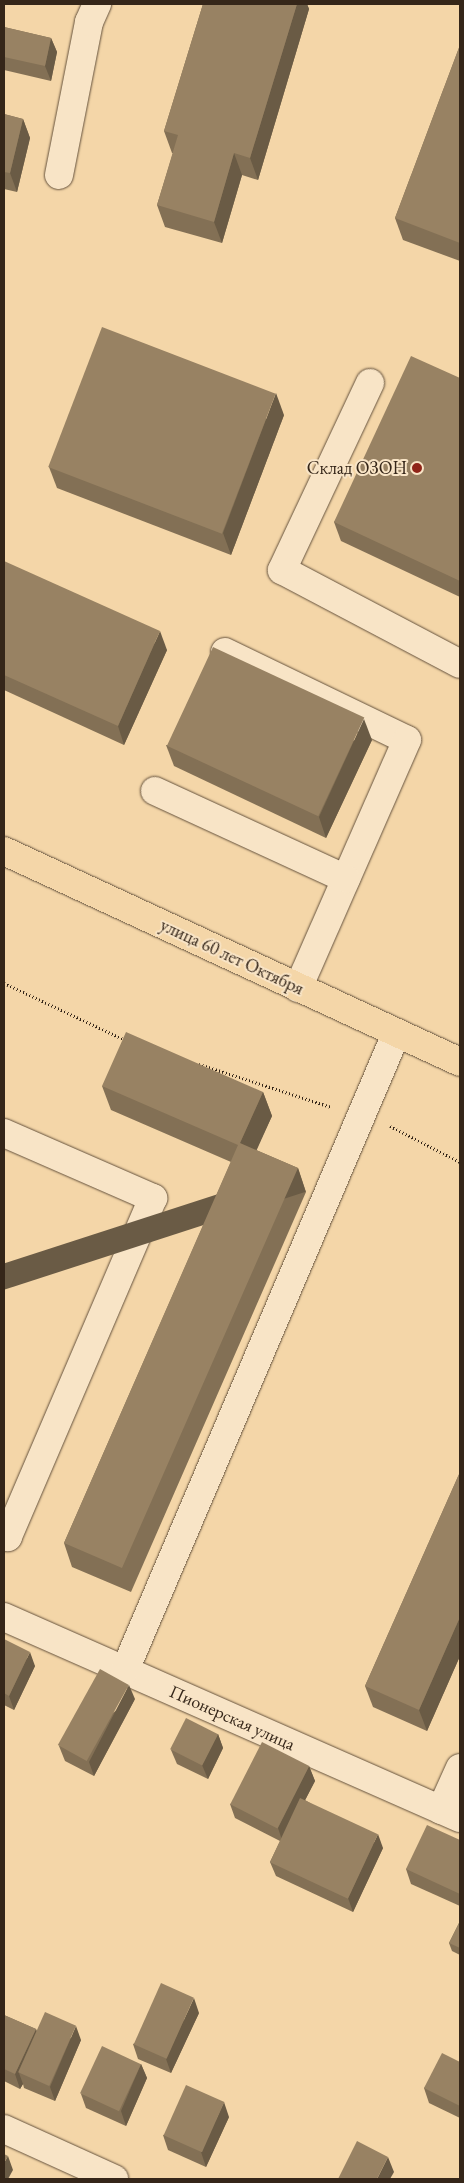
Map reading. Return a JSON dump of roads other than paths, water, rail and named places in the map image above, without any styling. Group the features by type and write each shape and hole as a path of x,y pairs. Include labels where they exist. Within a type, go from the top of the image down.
{"main road":[{"name":"улица 60 лет Октября","path":"4,851 460,1062"}],"street":[{"path":"59,175 89,22 97,4"},
{"path":"370,383 282,570 460,664"},
{"path":"226,652 407,740 298,988"},
{"path":"155,791 346,879"},
{"path":"125,1670 396,1034"},
{"path":"4,1133 153,1198 8,1537 4,1535"},
{"name":"Пионерская улица","path":"4,1617 451,1814"},
{"path":"451,1814 460,1768"},
{"path":"4,2129 114,2179"}],"place":[{"name":"Склад ОЗОН","path":"417,468"}]}
